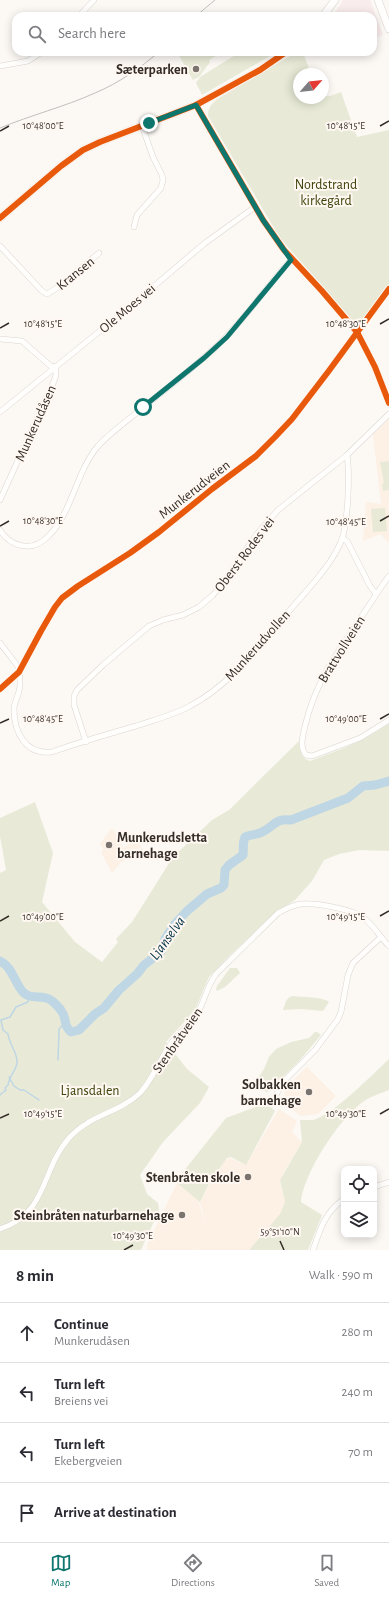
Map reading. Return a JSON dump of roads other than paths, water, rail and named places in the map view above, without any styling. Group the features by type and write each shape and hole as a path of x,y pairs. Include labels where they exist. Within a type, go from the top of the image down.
{"main road":[{"path":"326,12 335,0"},
{"path":"378,0 389,29"},
{"path":"0,218 75,154 95,144 196,105 263,68 280,56"}],"street":[{"path":"82,12 94,0"},
{"path":"0,66 28,61 36,56"},
{"path":"196,105 256,206 291,260 322,291 357,332 376,367 389,403"},
{"path":"134,227 136,215 161,188 163,180 162,174 153,157 142,126"},
{"name":"Ole Moes vei","path":"0,412 54,367 128,309 205,243 256,206"},
{"name":"Kransen","path":"0,246 42,291 47,294 60,286 99,253"},
{"path":"0,530 11,542 19,545 34,545 44,540 62,519 89,460 106,438 217,346 238,324 291,260"},
{"name":"Munkerudveien","path":"0,689 20,670 55,607 62,598 154,536 261,451 292,419 389,289"},
{"path":"0,339 22,341 54,367"},
{"name":"Munkerudåsen","path":"0,500 54,381 54,367"},
{"name":"Oberst Rodes vei","path":"86,742 74,705 74,696 77,690 103,665 149,626 163,620 183,615 199,607 213,595 270,518 347,455 389,414"},
{"name":"Munkerudvollen","path":"20,670 20,690 14,709 17,730 27,745 34,751 48,752 86,742 151,721 188,707 224,683 244,663 311,586 326,565 342,538 348,482 347,455"},
{"path":"342,538 347,541 370,586 376,594"},
{"name":"Brattvollveien","path":"389,576 321,680 307,720 302,748 306,755 312,756 360,738 389,720"},
{"path":"0,643 20,670"},
{"name":"Stenbråtveien","path":"0,1229 20,1220 35,1204 58,1154 72,1134 95,1118 128,1102 144,1088 172,1042 196,1017 209,984 216,974 278,913 289,907 301,904 356,913 365,919 389,946"},
{"path":"275,1097 283,1082 312,1053 338,1018 341,1012 348,975 353,964 381,937"},
{"path":"377,1186 389,1182"},
{"path":"315,1250 319,1231 325,1218 333,1207 341,1200"}],"waterway":[{"name":"Ljanselva","path":"0,961 7,967 25,994 51,1000 61,1010 69,1030 71,1032 79,1030 95,1014 104,1008 119,990 137,974 144,965 161,952 165,939 174,925 187,911 207,894 221,888 224,885 225,870 229,865 243,855 243,844 245,837 262,832 276,822 291,820 348,798 363,786 375,785 389,781"},
{"path":"0,1095 6,1090 5,1088 8,1085 17,1064 16,1054 8,1034 3,1030 1,1020 10,1017 16,1007 28,1002 29,996"},
{"path":"58,1060 59,1029 65,1023"},
{"path":"9,1077 14,1086 20,1090 24,1090 39,1100"}],"tram line":[{"path":"201,12 215,0"},
{"path":"0,128 71,103 104,89 129,75 154,56"}],"place":[{"name":"Sæterparken","path":"196,69"},
{"name":"Munkerudsletta barnehage","path":"109,845"},
{"name":"Solbakken barnehage","path":"309,1092"},
{"name":"Stenbråten skole","path":"248,1177"},
{"name":"Steinbråten naturbarnehage","path":"182,1215"}],"park label":[{"name":"Nordstrand kirkegård","path":"326,192"},
{"name":"Ljansdalen","path":"90,1090"}]}
